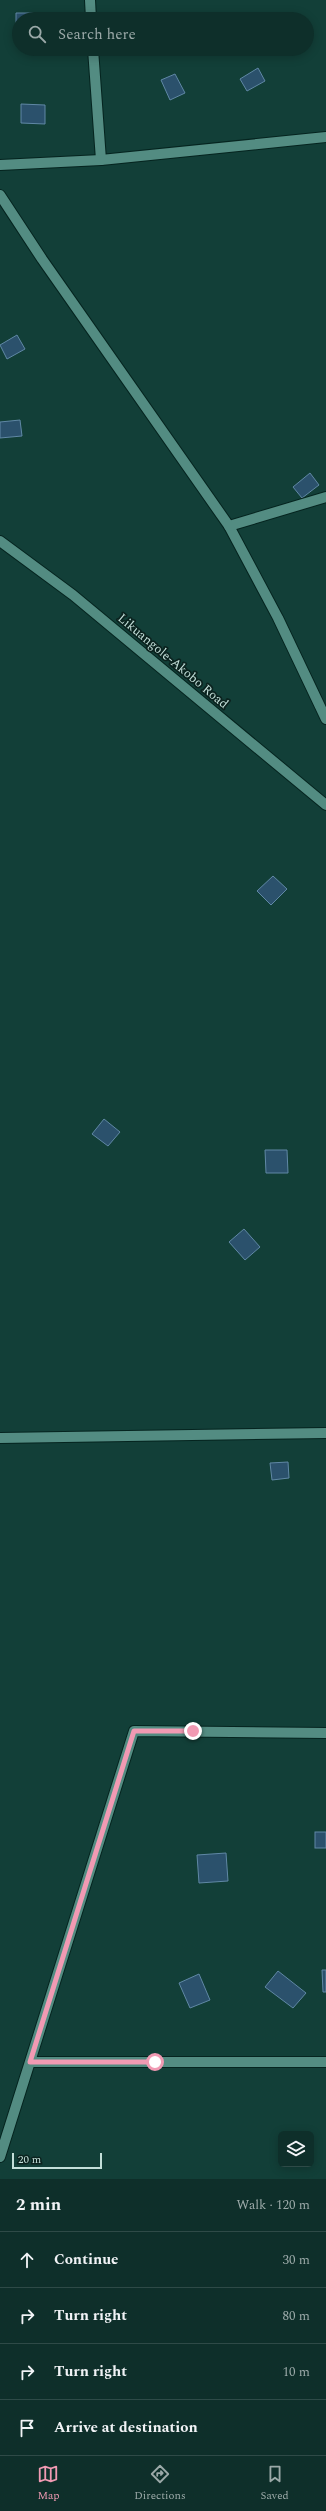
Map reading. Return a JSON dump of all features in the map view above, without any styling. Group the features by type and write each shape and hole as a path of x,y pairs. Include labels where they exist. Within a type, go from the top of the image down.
{"street":[{"path":"90,0 91,12"},
{"path":"93,56 100,160"},
{"path":"0,165 100,160 326,137"},
{"path":"0,195 42,259 229,526 278,618 326,719"},
{"path":"229,526 326,498"},
{"name":"Likuangole-Akobo Road","path":"0,541 73,595 326,805"},
{"path":"0,1438 326,1433"},
{"path":"0,2157 134,1731 326,1733"},
{"path":"30,2062 326,2062"}],"building":[{"path":"258,68 265,81 247,91 240,79"},
{"path":"175,74 185,93 170,100 161,80"},
{"path":"21,104 45,105 45,124 21,123"},
{"path":"17,335 25,349 7,359 0,345"},
{"path":"20,420 22,436 0,438 0,422"},
{"path":"310,473 319,485 302,498 293,487"},
{"path":"273,876 287,889 271,905 257,891"},
{"path":"104,1119 120,1132 108,1146 92,1134"},
{"path":"265,1150 287,1150 288,1173 266,1173"},
{"path":"244,1229 260,1247 245,1260 229,1242"},
{"path":"288,1462 289,1478 272,1480 270,1463"},
{"path":"315,1832 326,1832 326,1848 315,1848"},
{"path":"226,1853 228,1881 199,1883 197,1855"},
{"path":"322,1970 326,1970 326,1992 323,1992"},
{"path":"278,1971 306,1993 293,2008 265,1987"},
{"path":"199,1974 210,2000 190,2008 179,1983"}],"route":[{"path":"155,2062 30,2062 134,1731 193,1731"}]}
